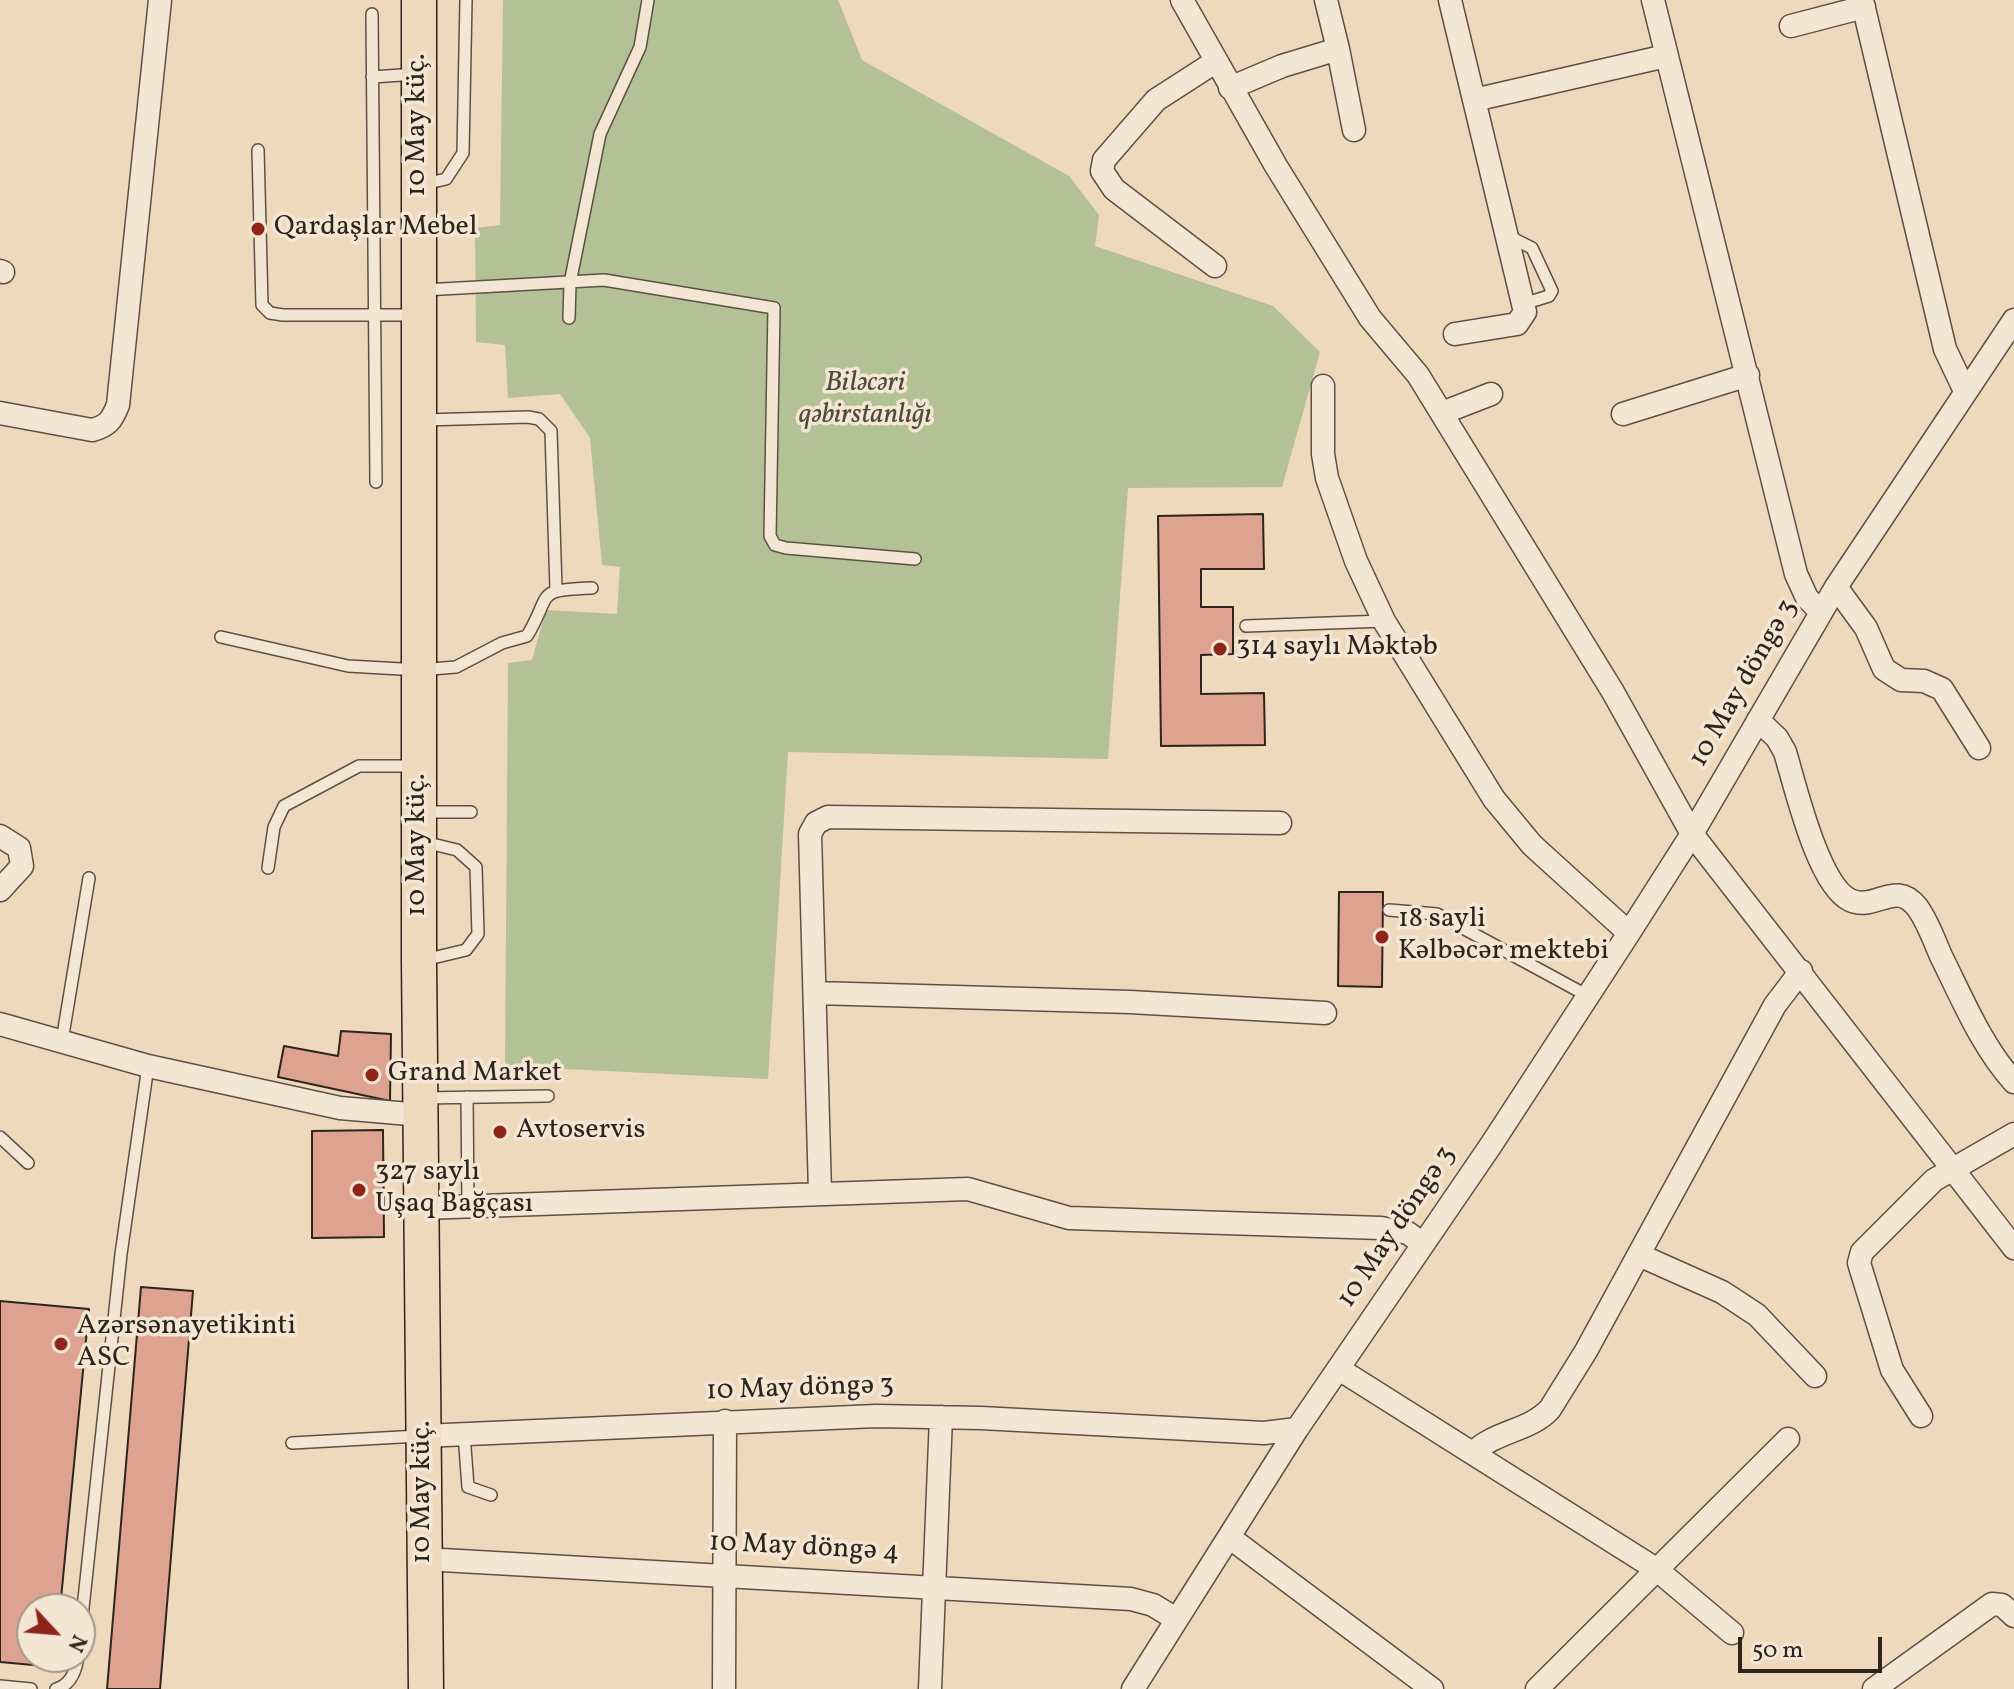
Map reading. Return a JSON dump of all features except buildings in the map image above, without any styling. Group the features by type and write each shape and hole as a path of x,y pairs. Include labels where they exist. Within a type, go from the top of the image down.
{"main road":[{"name":"10 May küç.","path":"419,0 419,961 426,1689"}],"street":[{"path":"0,413 92,430 105,427 118,405 160,0"},
{"path":"1182,0 1230,88 1370,318 1406,359 1442,413 1613,692 1692,834 2014,1248"},
{"path":"1326,0 1354,130"},
{"path":"1450,0 1523,304 1523,319 1517,324 1455,334"},
{"path":"1653,0 1796,574 1807,598 1821,612"},
{"path":"1791,26 1863,4 1945,349 1965,391"},
{"path":"1230,88 1282,66 1338,49"},
{"path":"1474,100 1666,56"},
{"path":"1215,62 1156,100 1104,160 1102,171 1114,189 1215,266"},
{"name":"10 May döngə 3","path":"423,1436 725,1421 941,1417 1264,1433 1297,1429 1629,933 1692,834 1836,587 2014,320"},
{"path":"1623,414 1748,375"},
{"path":"1323,386 1323,454 1327,478 1356,561 1384,621 1494,799 1532,845 1629,933"},
{"path":"1442,413 1491,394"},
{"path":"1836,587 1866,628 1884,669 1901,680 1924,681 1942,689 1979,748"},
{"path":"1758,720 1785,752 1815,849 1840,892 1851,901 1864,903 1890,894 1907,896 1918,909 1961,998 2002,1069 2014,1082"},
{"path":"820,1192 810,834 816,823 828,817 1280,823"},
{"path":"0,836 19,848 22,866 0,890"},
{"path":"1473,1453 1494,1435 1542,1417 1550,1409 1639,1255 1775,1005 1801,971"},
{"path":"816,993 1130,1002 1325,1013"},
{"path":"0,1024 148,1066 340,1108 421,1107"},
{"path":"1921,1416 1892,1370 1859,1263 1862,1252 1903,1208 1953,1167 2014,1134"},
{"path":"423,1208 968,1189 1069,1218 1381,1228 1408,1233 1423,1244"},
{"path":"1639,1255 1722,1292 1757,1315 1815,1376"},
{"path":"1339,1369 1656,1569 1732,1633"},
{"path":"930,1689 941,1417"},
{"path":"724,1689 725,1421"},
{"path":"1133,1689 1297,1429"},
{"path":"1537,1689 1788,1439"},
{"path":"1229,1537 1432,1689"},
{"name":"10 May döngə 4","path":"424,1559 932,1585 1131,1599 1153,1605 1176,1619"},
{"path":"1874,1689 1992,1604 2002,1605 2014,1616"}],"lane":[{"path":"419,185 446,179 463,153 466,0"},
{"path":"569,318 570,283 600,134 640,47 648,0"},
{"path":"372,14 376,482"},
{"path":"372,77 419,74"},
{"path":"258,150 262,305 270,313 374,315 419,303 604,280 774,308 770,536 775,545 915,559"},
{"path":"1507,236 1532,248 1552,291 1549,296 1523,304"},
{"path":"419,420 528,417 547,423 551,431 556,589"},
{"path":"221,637 348,666 419,670 456,667 502,643 527,636 541,600 556,589 592,588"},
{"path":"1246,626 1384,621"},
{"path":"268,868 274,827 284,806 359,766 419,767"},
{"path":"419,827 471,812"},
{"path":"419,827 457,850 476,867 478,934 466,950 419,961"},
{"path":"62,1041 89,878"},
{"path":"1389,910 1437,914 1588,996"},
{"path":"85,1593 121,1254 148,1066"},
{"path":"421,1107 467,1097 548,1096"},
{"path":"467,1097 468,1206"},
{"path":"0,1137 28,1163"},
{"path":"464,1434 468,1487 491,1495"},
{"path":"292,1443 423,1436"},
{"path":"56,1689 64,1687 74,1673"},
{"path":"0,1686 31,1689"}],"green space":[{"name":"Biləcəri qəbirstanlığı","path":"503,0 838,0 862,60 1069,176 1099,215 1095,246 1273,306 1320,352 1282,487 1128,488 1108,759 788,752 768,1079 505,1066 508,663 532,660 546,610 617,614 620,567 602,565 590,438 560,394 508,398 505,345 476,342 475,228 500,225"}],"place":[{"name":"Qardaşlar Mebel","path":"258,229"},
{"name":"314 saylı Məktəb","path":"1220,649"},
{"name":"18 sayli Kəlbəcər mektebi","path":"1382,937"},
{"name":"Grand Market","path":"372,1075"},
{"name":"Avtoservis","path":"500,1132"},
{"name":"327 saylı Uşaq Bağçası","path":"359,1190"},
{"name":"Azərsənayetikinti ASC","path":"61,1344"}]}
